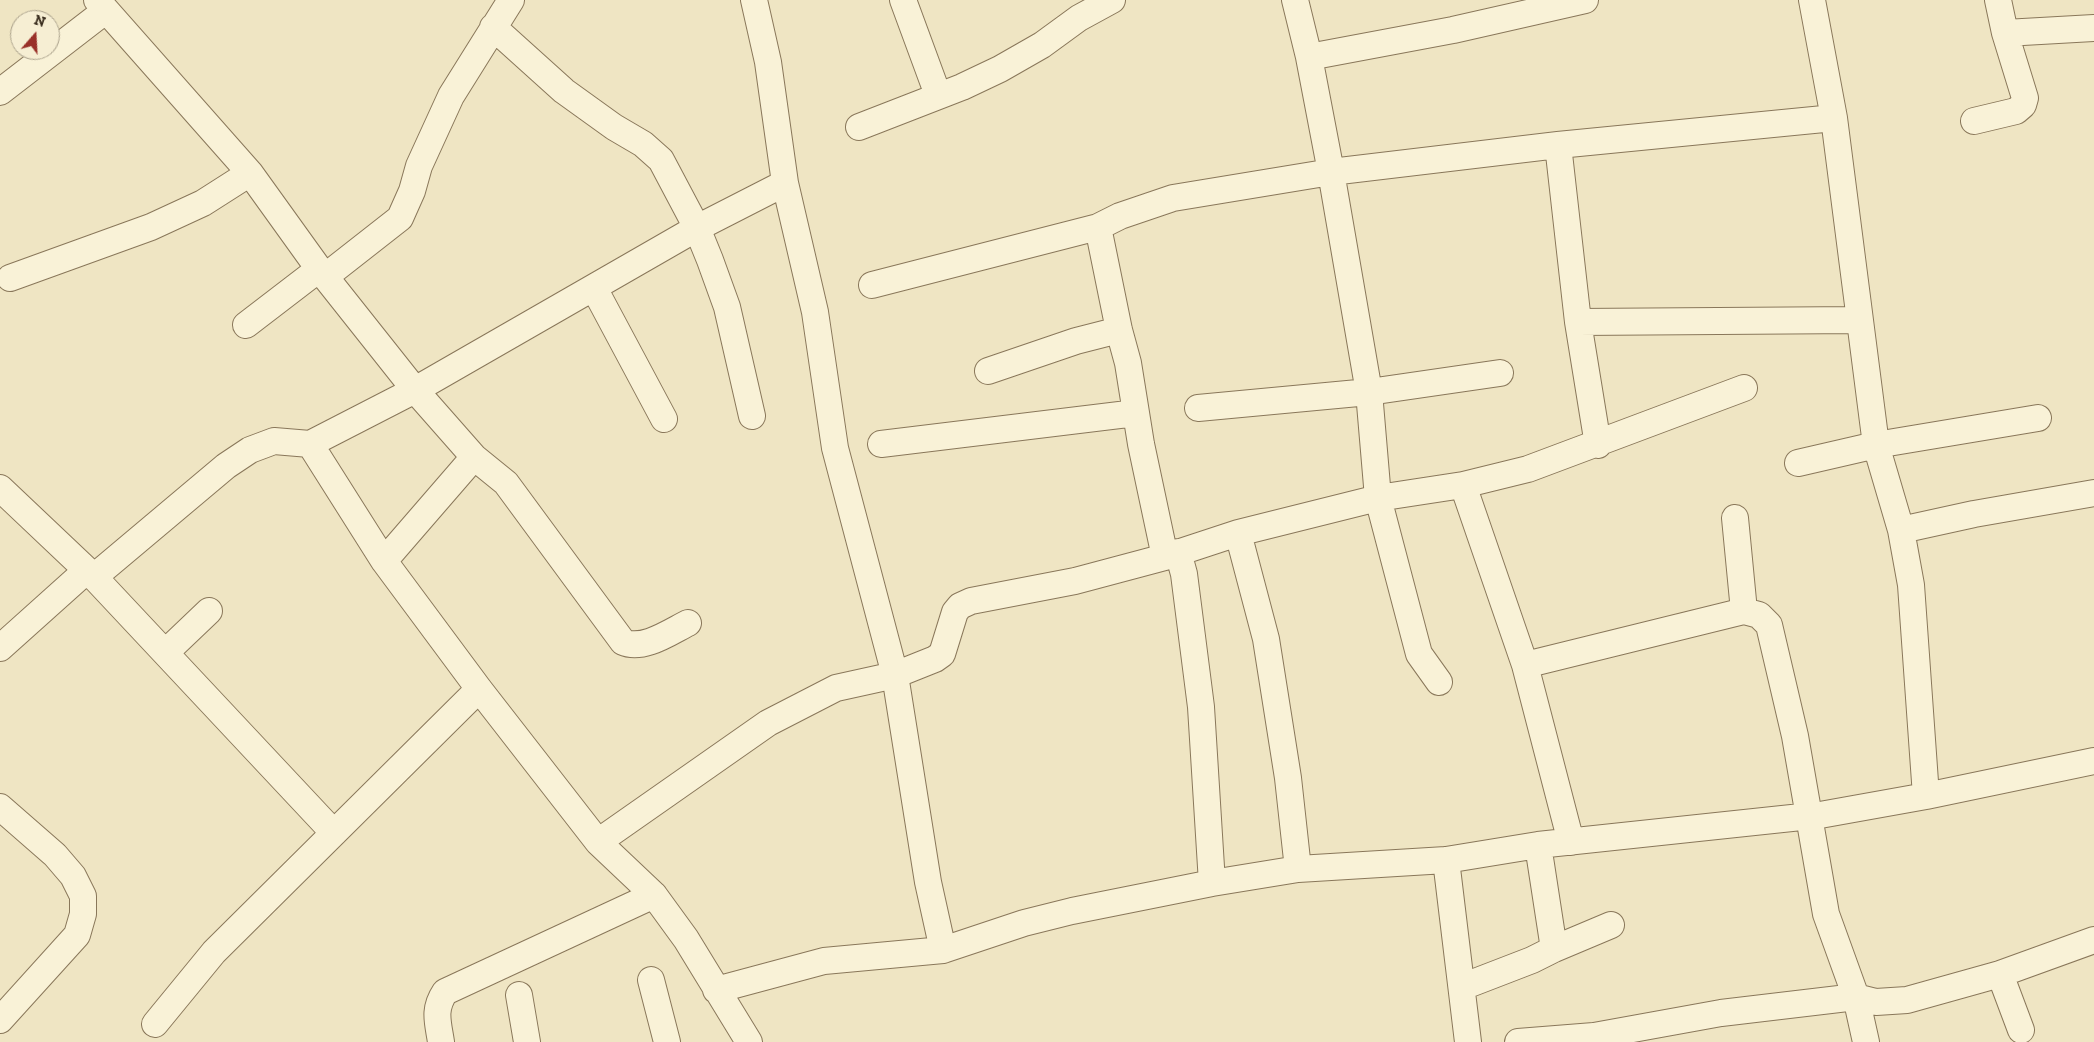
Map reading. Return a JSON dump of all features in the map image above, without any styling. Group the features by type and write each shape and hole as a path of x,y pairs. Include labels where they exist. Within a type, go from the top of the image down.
{"street":[{"path":"246,325 400,218 412,191 419,166 451,96 511,0"},
{"path":"754,0 768,62 785,183 815,312 835,448 895,676 928,882 943,950"},
{"path":"903,0 938,95"},
{"path":"859,127 1000,69 1042,45 1079,18 1112,0"},
{"path":"1296,0 1331,172 1369,392 1378,498 1418,654 1439,682"},
{"path":"1309,57 1453,30 1585,0"},
{"path":"1812,0 1834,118 1876,445 1901,530 1911,585 1926,796"},
{"path":"1974,121 2016,111 2023,105 2025,98 2005,33 1998,0"},
{"path":"0,92 101,6 250,173 322,273 415,390 474,457 506,483 623,642 632,646 643,644 688,623"},
{"path":"493,28 564,91 614,127 643,144 661,160 698,228 727,307 752,416"},
{"path":"2005,33 2094,28"},
{"path":"872,285 1098,227 1120,216 1173,198 1331,172 1558,145 1834,118"},
{"path":"1558,145 1578,322 1598,445"},
{"path":"10,278 151,227 203,203 250,173"},
{"path":"0,648 90,573 239,456 274,441 310,444 415,390 698,228 785,183"},
{"path":"1098,227 1119,330 1128,364 1155,516 1171,555 1184,574 1201,707 1212,883"},
{"path":"594,288 664,419"},
{"path":"1578,322 1859,320"},
{"path":"988,371 1076,341 1119,330"},
{"path":"1198,408 1369,392 1500,373"},
{"path":"598,842 768,723 836,688 895,676 935,660 942,654 955,612 960,606 971,601 1075,581 1171,555 1238,533 1378,498 1462,485 1528,469 1598,445 1744,388"},
{"path":"881,444 1136,413"},
{"path":"1798,463 1876,445 2038,418"},
{"path":"310,444 384,561 479,689 598,842 654,895 686,939 749,1042"},
{"path":"384,561 474,457"},
{"path":"1462,485 1525,665 1571,842"},
{"path":"0,488 90,573 334,833"},
{"path":"1901,530 1974,514 2094,492"},
{"path":"1735,518 1744,611"},
{"path":"1238,533 1266,639 1288,778 1298,869"},
{"path":"166,652 209,611"},
{"path":"1525,665 1744,611 1759,615 1769,625 1795,736 1826,914 1856,997 1866,1042"},
{"path":"155,1024 214,952 479,689"},
{"path":"716,990 824,961 943,950 1024,923 1072,911 1212,883 1298,869 1446,860 1538,845 1808,817 1926,796 2094,761"},
{"path":"0,807 55,855 73,876 83,896 83,914 77,935 0,1020"},
{"path":"1538,845 1554,949"},
{"path":"1446,860 1468,1042"},
{"path":"441,1042 437,1019 438,1002 445,992 654,895"},
{"path":"1462,987 1532,960 1611,925"},
{"path":"1518,1042 1594,1036 1721,1013 1856,997 1876,1002 1907,1000 2000,974 2094,940"},
{"path":"2000,974 2021,1030"},
{"path":"651,980 667,1042"},
{"path":"519,995 527,1042"}]}
